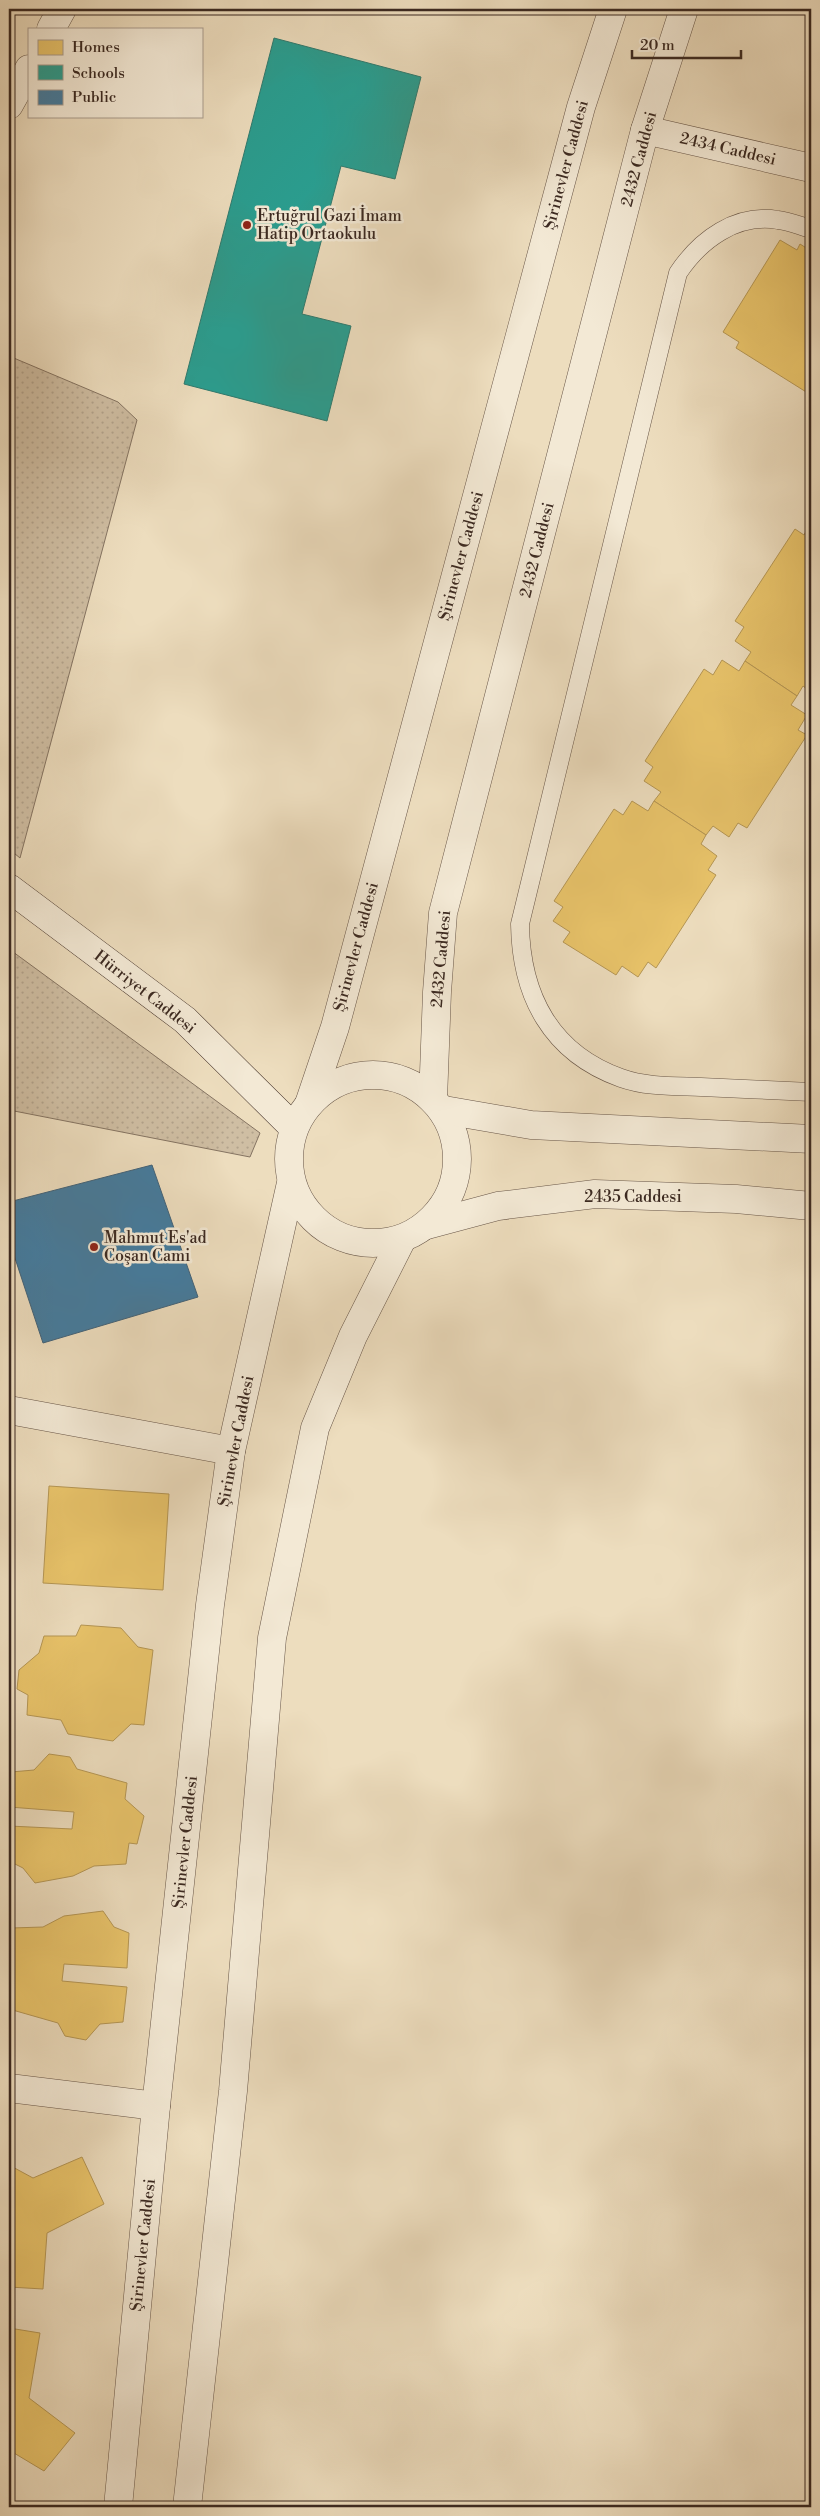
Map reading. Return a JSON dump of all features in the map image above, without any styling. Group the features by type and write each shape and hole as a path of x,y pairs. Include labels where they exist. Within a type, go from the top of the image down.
{"street":[{"path":"52,28 62,9"},
{"name":"Şirinevler Caddesi","path":"118,2507 156,2106 210,1605 232,1451 291,1183 288,1155 294,1128 308,1104 335,1027 578,117 613,9"},
{"name":"2432 Caddesi","path":"439,1105 437,992 443,913 645,130 684,9"},
{"path":"9,106 28,71"},
{"name":"2434 Caddesi","path":"645,130 811,168"},
{"name":"Hürriyet Caddesi","path":"9,888 184,1020 294,1128"},
{"name":"Şirinevler Caddesi","path":"291,1183 303,1208 322,1228 347,1241 375,1245 402,1239 426,1225 445,1204 456,1178 457,1150 439,1105 411,1083 384,1074 356,1076 330,1086 308,1104"},
{"path":"439,1105 531,1125 811,1139"},
{"name":"2435 Caddesi","path":"426,1225 498,1206 595,1194 736,1199 811,1206"},
{"path":"187,2507 233,2091 272,1638 315,1428 353,1336 402,1239"},
{"path":"9,1410 232,1451"},
{"path":"9,2088 156,2106"}],"lane":[{"path":"811,229 777,220 755,220 734,225 700,245 678,273 522,915 520,954 526,982 538,1008 554,1032 574,1052 597,1068 622,1079 650,1085 811,1092"}],"shaded area":[{"path":"9,356 118,402 137,420 20,858 9,849"},
{"path":"9,949 260,1133 250,1157 9,1110"}],"building: Homes":[{"path":"780,240 797,250 800,244 811,251 811,395 736,348 739,342 723,332"},
{"path":"811,522 811,692 803,686 797,696 745,661 751,652 735,641 744,627 735,621 795,529 804,535"},
{"path":"722,660 739,671 745,661 797,696 791,705 807,715 798,730 807,735 747,828 738,823 729,837 713,826 706,835 654,801 661,792 644,781 653,767 645,761 704,669 713,675"},
{"path":"632,801 648,811 654,801 706,835 701,844 717,856 708,870 716,875 656,968 648,962 638,977 622,966 616,975 563,942 570,932 553,921 563,907 554,901 614,809 623,815"},
{"path":"49,1486 169,1494 163,1590 43,1583"},
{"path":"81,1625 121,1628 138,1647 153,1650 144,1725 131,1724 113,1741 68,1734 61,1720 27,1715 28,1695 17,1689 19,1670 39,1653 44,1636 76,1636"},
{"path":"49,1754 70,1757 77,1769 127,1783 125,1799 144,1816 137,1844 129,1843 126,1864 94,1866 73,1876 35,1883 23,1868 9,1861 9,1826 72,1829 74,1812 9,1807 11,1772 34,1770"},
{"path":"103,1911 114,1927 129,1933 127,1968 64,1964 62,1981 127,1987 123,2022 100,2024 86,2040 65,2036 58,2023 9,2009 9,1942 11,1928 43,1927 64,1916"},
{"path":"82,2157 104,2204 47,2233 43,2289 9,2287 9,2165 33,2178"},
{"path":"9,2328 40,2333 29,2398 75,2433 44,2471 9,2450"}],"building: Schools":[{"path":"274,38 421,77 395,179 341,166 302,314 351,326 327,421 184,384"}],"building: Public":[{"path":"152,1165 198,1297 43,1343 9,1240 9,1202"}],"place":[{"name":"Ertuğrul Gazi İmam Hatip Ortaokulu","path":"247,225"},
{"name":"Mahmut Es'ad Coşan Cami","path":"94,1247"}]}
